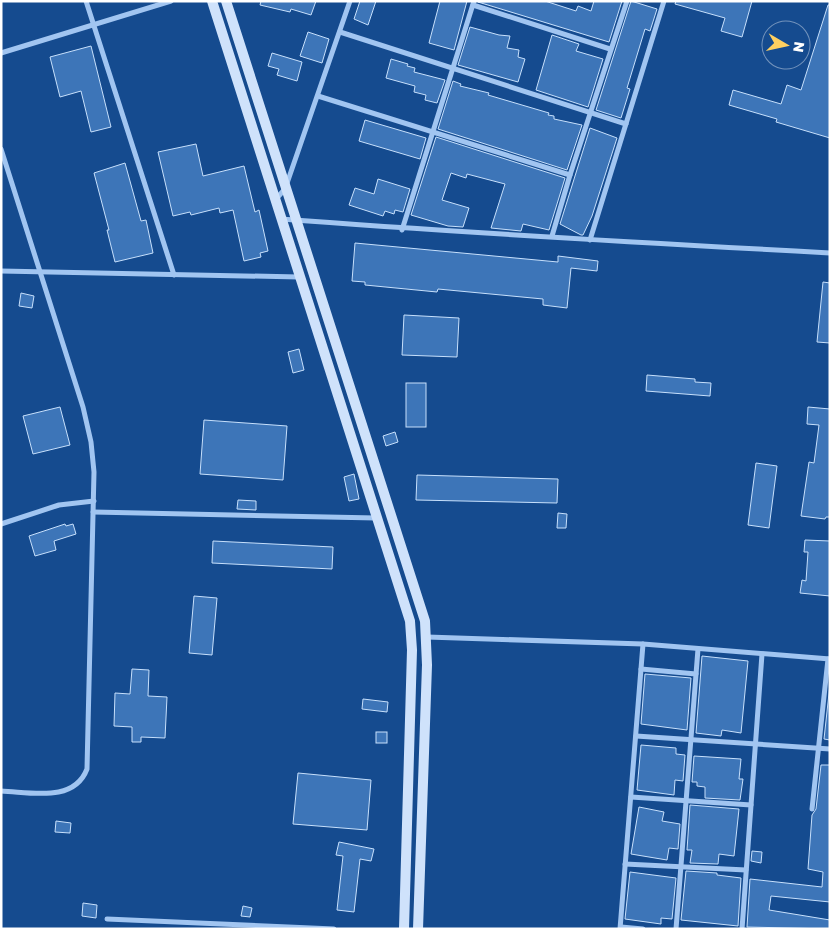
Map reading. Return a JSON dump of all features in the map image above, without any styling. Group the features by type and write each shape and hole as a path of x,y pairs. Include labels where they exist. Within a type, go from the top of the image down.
{"main road":[{"path":"212,1 406,607 412,637 404,929"},
{"path":"226,1 421,607 427,637 418,929"}],"street":[{"path":"86,1 174,275"},
{"path":"1,53 171,1"},
{"path":"275,200 285,189 350,1"},
{"path":"552,236 610,49 627,1"},
{"path":"590,240 664,1"},
{"path":"402,230 474,3 610,49"},
{"path":"340,32 626,124"},
{"path":"318,96 570,175"},
{"path":"1,149 88,424 93,457 94,501 88,769 81,781 63,792 1,791"},
{"path":"281,219 402,230 552,236 590,240 830,253"},
{"path":"1,271 299,277"},
{"path":"1,524 59,505 94,501"},
{"path":"93,512 376,518"},
{"path":"427,637 643,644 829,659 812,809"},
{"path":"643,644 620,928 643,929"},
{"path":"676,929 698,649"},
{"path":"742,929 762,654"},
{"path":"641,670 696,674"},
{"path":"636,736 830,749"},
{"path":"631,797 750,805"},
{"path":"626,864 746,870"},
{"path":"108,918 334,929"}],"building":[{"path":"261,1 316,1 311,15 291,9 290,12 260,5"},
{"path":"360,1 376,1 368,25 354,19"},
{"path":"440,1 467,1 454,50 429,43"},
{"path":"545,1 576,11 578,6 591,11 594,1 622,1 609,42 478,2"},
{"path":"631,1 657,9 650,31 645,29 627,88 630,89 621,118 596,110"},
{"path":"676,1 752,1 742,37 721,31 725,18 675,4"},
{"path":"828,5 830,5 830,138 776,122 777,119 729,105 733,90 781,104 787,85 801,90 807,70 811,70 811,59"},
{"path":"470,27 510,36 507,48 519,50 518,57 525,59 518,82 458,65"},
{"path":"308,32 329,39 322,63 300,56"},
{"path":"552,35 579,44 576,51 603,59 588,107 536,90"},
{"path":"91,46 111,127 91,132 81,91 60,97 50,57"},
{"path":"272,53 302,62 297,81 277,75 279,69 268,66"},
{"path":"391,59 408,64 407,66 415,68 414,72 445,80 437,103 425,100 426,95 414,92 415,86 386,78"},
{"path":"453,81 461,84 460,86 489,93 488,95 549,113 548,115 554,116 554,119 582,125 567,170 438,129"},
{"path":"365,120 426,138 420,159 359,141"},
{"path":"590,128 617,138 592,216 583,235 581,235 560,224"},
{"path":"436,137 565,178 549,230 523,224 521,231 491,228 505,184 467,174 466,178 451,173 442,200 469,208 463,227 448,226 411,215"},
{"path":"196,144 203,176 244,166 255,212 259,210 268,251 260,253 261,257 244,261 233,210 220,213 219,208 191,215 190,212 173,216 158,152"},
{"path":"125,163 141,221 146,220 153,253 115,262 107,230 109,230 94,173"},
{"path":"378,179 410,189 403,212 395,210 394,214 385,211 383,216 349,205 355,188 374,194"},
{"path":"355,243 558,262 558,256 598,261 597,271 571,268 567,308 543,305 543,299 438,289 437,292 365,285 365,282 352,281"},
{"path":"823,282 830,283 830,343 817,342"},
{"path":"21,293 34,296 32,308 19,306"},
{"path":"404,315 459,318 457,357 402,355"},
{"path":"299,349 304,370 293,373 288,352"},
{"path":"647,375 695,379 695,382 711,383 710,396 646,391"},
{"path":"406,383 426,383 426,427 406,427"},
{"path":"60,407 70,445 33,454 23,416"},
{"path":"808,407 830,409 830,517 825,519 801,516 809,462 814,463 819,425 807,424"},
{"path":"204,420 287,426 283,480 200,474"},
{"path":"395,432 398,442 386,446 383,436"},
{"path":"756,463 777,466 769,528 748,525"},
{"path":"354,474 359,499 349,501 344,477"},
{"path":"417,475 558,479 557,503 416,500"},
{"path":"238,500 256,501 256,510 237,509"},
{"path":"558,513 567,514 566,528 557,528"},
{"path":"65,524 66,526 73,524 76,534 54,541 56,550 35,556 29,536"},
{"path":"805,540 830,541 830,596 800,593 802,580 806,581 808,552 804,552"},
{"path":"213,541 333,547 332,569 212,563"},
{"path":"194,596 217,598 212,655 189,653"},
{"path":"702,656 748,661 741,733 722,730 721,736 696,733"},
{"path":"132,669 149,670 148,696 167,697 165,738 141,737 141,742 132,742 132,727 114,726 115,693 130,694"},
{"path":"645,674 691,678 687,730 641,724"},
{"path":"830,684 830,740 824,739"},
{"path":"363,699 388,702 387,712 362,709"},
{"path":"376,732 387,732 387,743 376,743"},
{"path":"641,745 676,748 676,754 685,755 683,781 675,780 674,795 637,790"},
{"path":"694,756 741,759 739,779 743,779 740,800 705,798 705,787 697,786 697,782 692,782"},
{"path":"821,765 830,765 830,902 771,896 769,910 830,920 830,929 747,927 750,879 822,887 823,872 808,869 812,815 816,809"},
{"path":"298,773 371,780 367,830 293,824"},
{"path":"690,805 739,809 734,856 719,854 718,864 690,863 692,850 687,850"},
{"path":"639,807 664,812 662,821 680,824 678,849 669,848 667,860 631,854"},
{"path":"56,821 71,823 70,833 55,832"},
{"path":"339,842 374,849 371,861 360,859 354,912 337,910 343,856 336,855"},
{"path":"752,851 762,852 761,863 751,861"},
{"path":"686,871 717,873 717,875 741,878 738,926 681,920"},
{"path":"630,872 676,878 672,919 661,918 661,924 625,919"},
{"path":"83,903 97,905 96,918 82,916"},
{"path":"243,906 252,908 250,917 241,916"}]}
